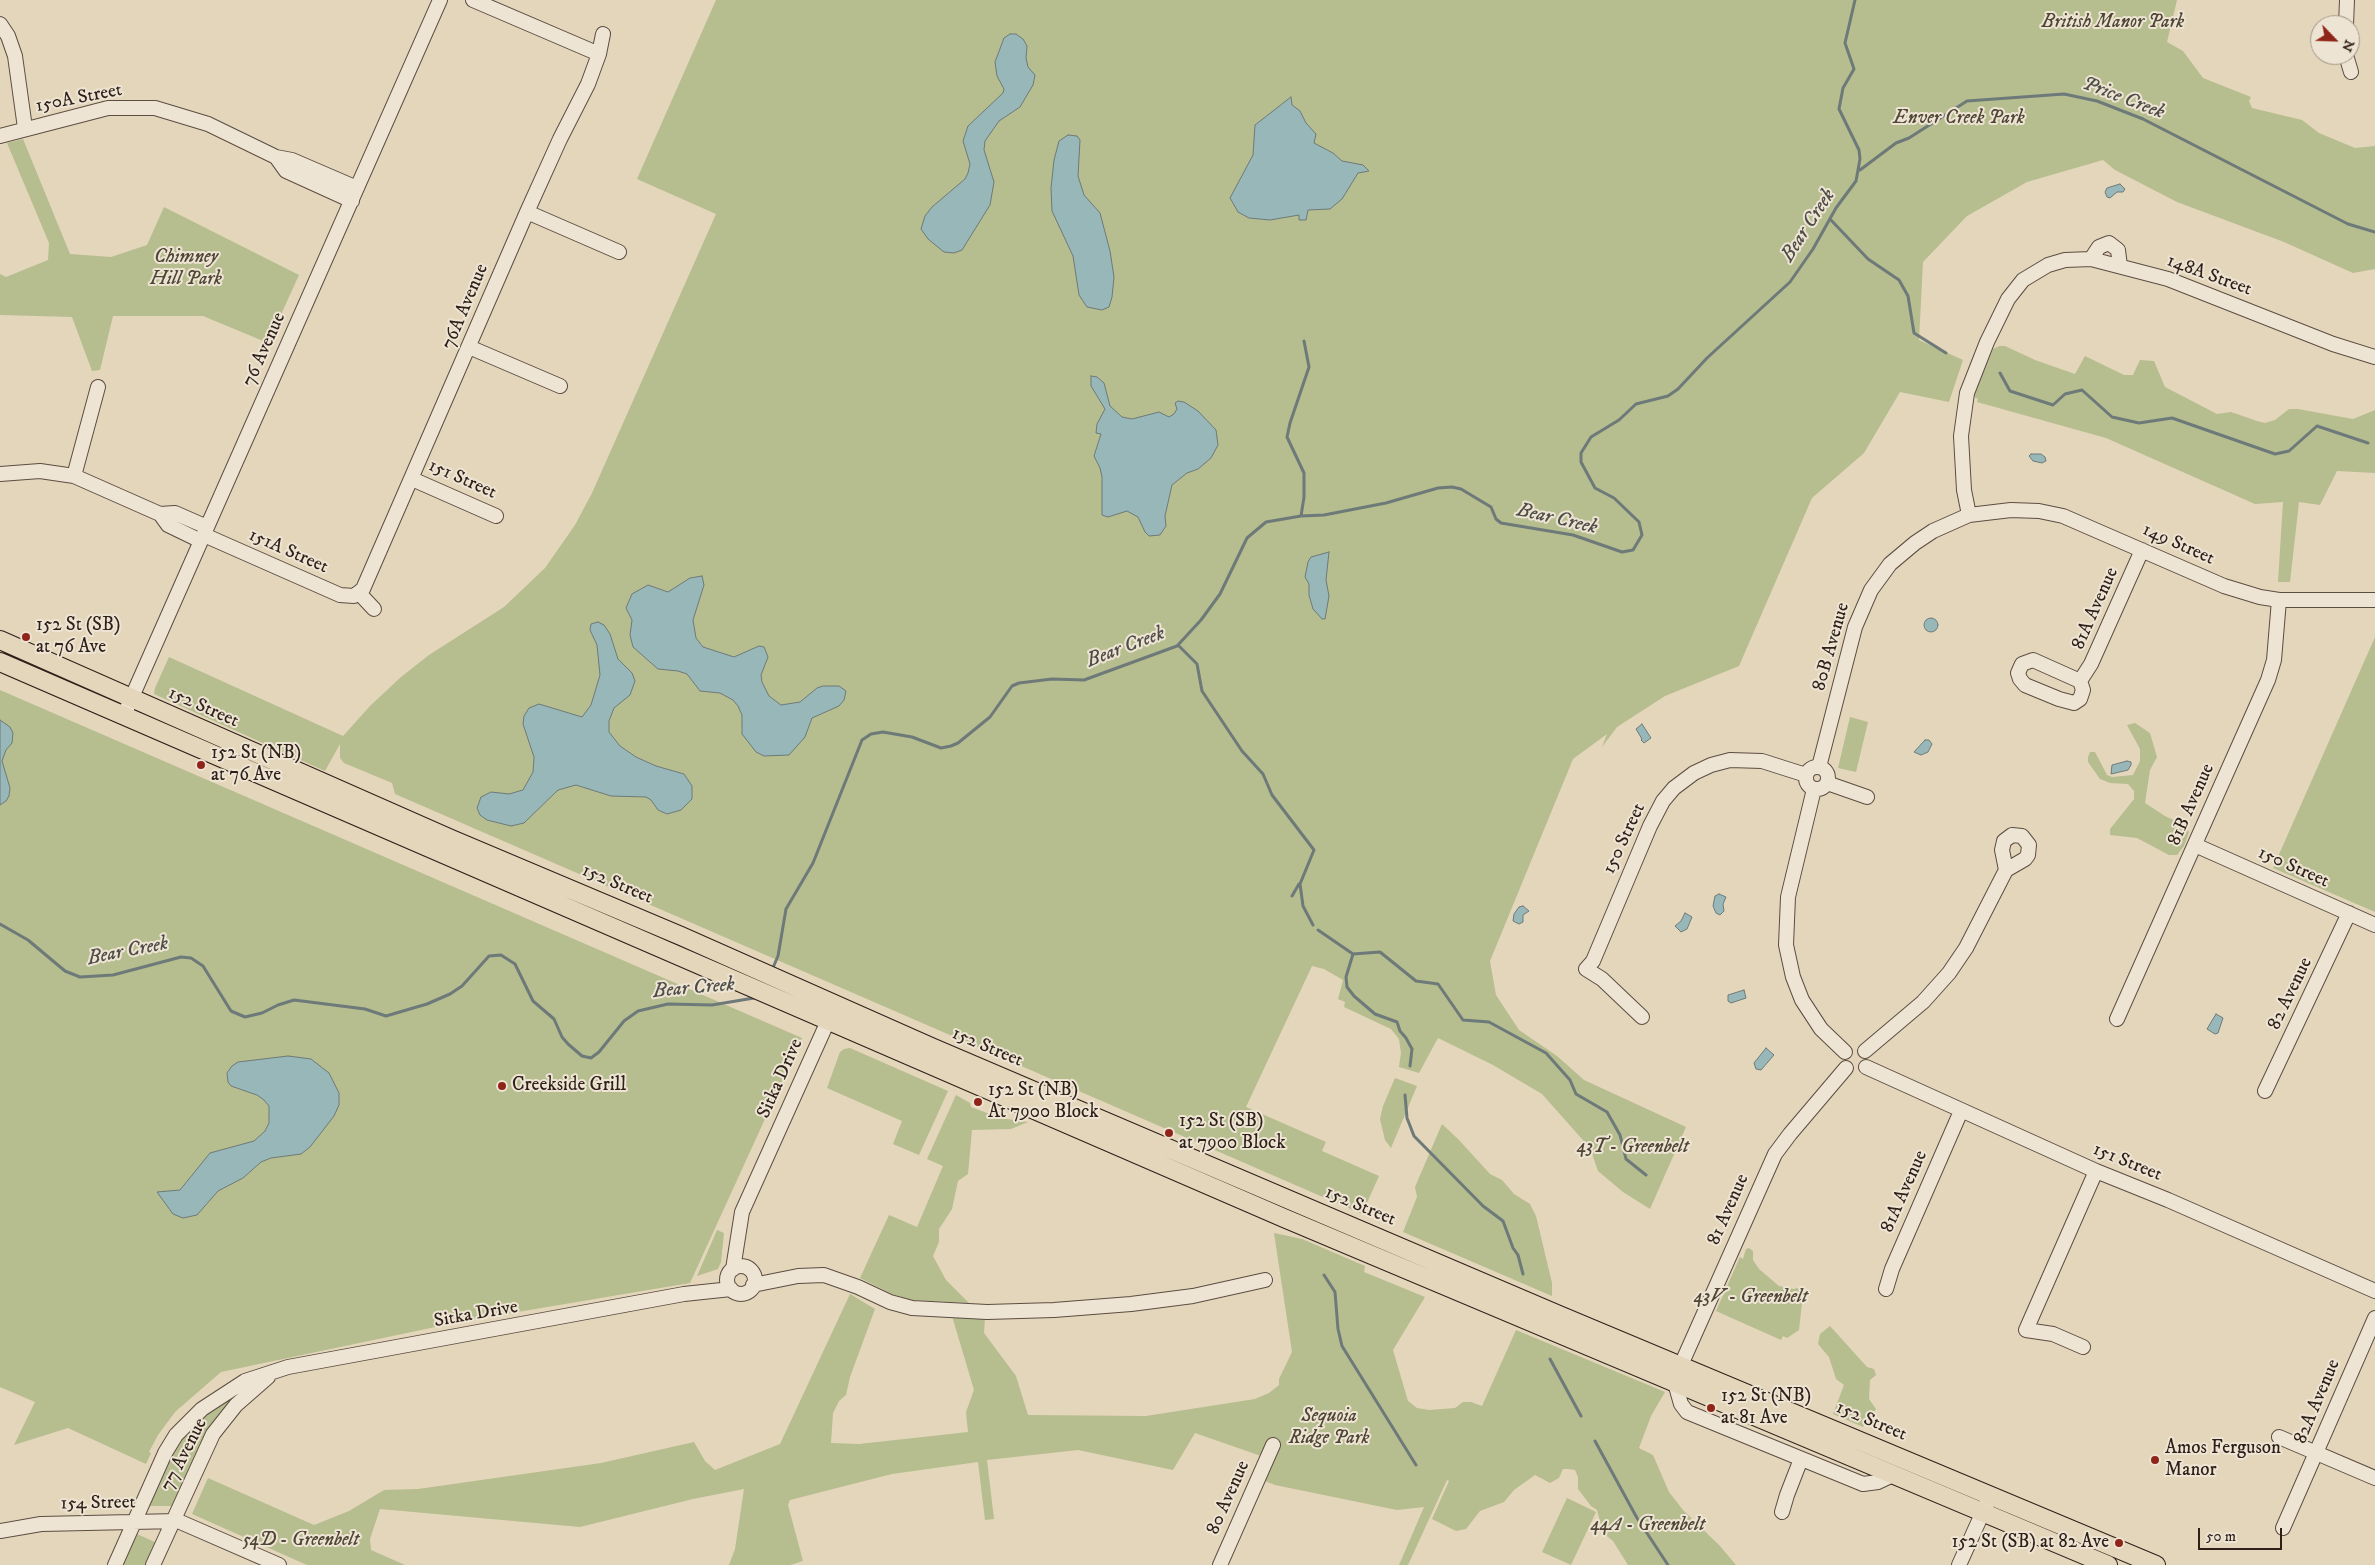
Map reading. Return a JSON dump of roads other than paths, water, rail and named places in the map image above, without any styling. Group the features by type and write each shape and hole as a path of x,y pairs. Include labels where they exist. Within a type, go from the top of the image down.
{"main road":[{"name":"152 Street","path":"0,640 451,839 604,902 931,1047 2156,1565"},
{"name":"152 Street","path":"0,662 432,850 742,982 828,1021 1675,1383 2108,1565"}],"street":[{"name":"76 Avenue","path":"124,715 440,0"},
{"path":"472,0 599,54"},
{"path":"2346,15 2347,0"},
{"path":"0,24 8,36 15,56 26,128"},
{"name":"76A Avenue","path":"359,593 367,583 528,212 599,54 603,34"},
{"path":"2349,65 2351,72"},
{"name":"150A Street","path":"0,136 108,108 155,108 208,124 276,157 292,160 357,188"},
{"name":"150A Street","path":"276,157 286,172 352,201"},
{"path":"528,212 619,252"},
{"path":"2091,259 2099,247 2109,243 2118,250 2120,266"},
{"name":"148A Street","path":"1969,515 1964,490 1960,436 1965,398 2003,307 2014,290 2028,276 2061,261 2091,259 2176,282 2333,344 2375,357"},
{"path":"469,347 560,386"},
{"path":"74,476 98,387"},
{"name":"151A Street","path":"0,474 40,471 74,476 160,514 175,513 204,534 340,596 350,597 359,593"},
{"name":"151 Street","path":"412,479 496,516"},
{"name":"149 Street","path":"1969,515 2011,510 2045,512 2072,518 2224,586 2260,597 2279,600 2375,600"},
{"name":"80B Avenue","path":"1819,767 1854,627 1871,590 1890,564 1914,542 1933,531 1969,515"},
{"name":"81A Avenue","path":"2080,681 2091,664 2142,550"},
{"path":"359,593 374,609"},
{"name":"81B Avenue","path":"2117,1019 2271,672 2279,600"},
{"name":"150 Street","path":"1642,1017 1602,979 1586,969 1595,955 1660,806 1674,788 1694,773 1726,761 1738,759 1762,760 1806,775"},
{"path":"1819,767 1827,773 1827,783 1820,789 1814,789 1807,784 1806,775 1813,768 1819,767"},
{"path":"1827,783 1867,797"},
{"path":"1814,789 1788,897 1786,945 1792,977 1802,1000 1821,1030 1845,1052"},
{"name":"150 Street","path":"2195,845 2375,925"},
{"path":"1865,1051 1923,1002 1949,973 1966,948 2006,870"},
{"name":"82 Avenue","path":"2265,1091 2349,913"},
{"name":"Sitka Drive","path":"274,1371 684,1294 740,1276 739,1224 742,1212 836,1004"},
{"path":"1854,1047 1865,1051 1869,1060 1866,1067 1856,1071 1846,1068 1843,1060 1845,1052 1854,1047"},
{"name":"151 Street","path":"1866,1067 2096,1171 2160,1196 2375,1291"},
{"name":"81 Avenue","path":"1675,1383 1680,1365 1776,1154 1790,1134 1846,1068"},
{"name":"81A Avenue","path":"1886,1289 1892,1269 1961,1111"},
{"path":"2083,1347 2047,1332 2026,1330 2096,1171"},
{"path":"740,1276 824,1275 858,1287 890,1302 912,1308 987,1312 1054,1310 1131,1304 1193,1296 1265,1280"},
{"name":"82A Avenue","path":"2283,1528 2375,1318"},
{"name":"77 Avenue","path":"153,1565 213,1434 236,1405 274,1371"},
{"name":"77 Avenue","path":"115,1565 165,1453 190,1420 228,1390 245,1381 274,1371"},
{"path":"1675,1383 1681,1404 1687,1412 1863,1484 1878,1482 1893,1475"},
{"path":"2279,1437 2375,1478"},
{"name":"80 Avenue","path":"1220,1565 1273,1445"},
{"path":"1782,1512 1801,1459"},
{"path":"1959,1565 1990,1495"},
{"name":"154 Street","path":"0,1531 35,1525 184,1522 279,1565"}],"water":[{"path":"1010,34 1016,34 1023,39 1027,46 1026,58 1028,67 1035,75 1033,85 1020,107 999,121 985,141 984,150 994,182 990,205 962,250 954,253 944,252 928,239 921,229 925,216 932,207 965,179 968,173 970,164 963,141 968,126 1003,93 1004,89 997,76 995,62 1004,38"},
{"path":"1291,97 1292,105 1300,111 1306,123 1316,134 1314,143 1333,153 1342,161 1363,165 1369,171 1358,173 1342,199 1330,209 1308,210 1306,220 1299,220 1299,215 1270,220 1249,218 1238,212 1230,198 1253,155 1255,125"},
{"path":"1068,135 1077,136 1080,140 1078,176 1084,195 1100,213 1110,251 1114,277 1112,297 1109,307 1102,310 1087,307 1079,295 1073,256 1052,211 1051,188 1054,160 1059,141"},
{"path":"2120,184 2125,189 2123,192 2117,192 2110,198 2107,197 2105,192 2107,188"},
{"path":"1091,376 1097,377 1104,383 1110,406 1122,417 1132,419 1159,412 1169,417 1177,409 1175,403 1178,401 1184,402 1198,411 1216,430 1218,445 1211,458 1198,469 1187,473 1172,485 1165,516 1166,526 1160,535 1149,536 1138,517 1127,511 1108,517 1102,515 1102,477 1094,456 1101,434 1096,433 1097,424 1105,409 1091,386"},
{"path":"2031,454 2041,454 2045,457 2046,461 2042,463 2033,461 2029,456"},
{"path":"1329,552 1326,580 1329,596 1325,619 1322,619 1313,609 1309,595 1309,584 1305,577 1311,557"},
{"path":"702,576 704,585 693,620 696,638 703,647 734,657 759,646 764,647 768,657 761,675 762,682 769,696 781,705 800,702 817,688 823,686 839,686 846,691 844,700 839,706 812,718 805,737 789,755 764,756 756,752 742,734 742,715 733,700 720,693 700,691 687,674 658,669 633,647 630,635 632,620 626,608 632,594 648,585 668,592 690,578"},
{"path":"1931,618 1936,620 1938,625 1936,630 1931,632 1926,630 1924,625 1926,620"},
{"path":"598,622 604,625 610,634 618,659 632,673 635,681 630,695 614,708 609,721 609,732 620,746 636,757 656,766 684,774 692,786 692,799 681,810 667,814 658,810 651,800 646,797 611,796 576,785 558,790 524,823 511,826 487,820 480,815 477,808 481,797 491,792 509,794 523,790 533,772 534,757 523,724 524,716 529,708 539,704 582,717 591,705 600,675 597,645 590,630 591,624"},
{"path":"0,720 10,727 13,733 12,743 6,750 2,761 10,788 9,796 0,805"},
{"path":"1642,724 1651,738 1644,743 1636,729"},
{"path":"1925,740 1929,740 1932,744 1928,752 1921,755 1914,752"},
{"path":"2127,761 2131,762 2128,770 2111,774 2112,765"},
{"path":"1719,894 1726,897 1723,904 1724,911 1720,915 1716,913 1713,906 1715,896"},
{"path":"1523,906 1529,911 1523,915 1523,922 1519,924 1513,921 1514,914 1519,907"},
{"path":"1685,913 1692,917 1687,929 1681,932 1675,926 1681,921"},
{"path":"1744,990 1746,998 1731,1003 1728,1001 1728,995"},
{"path":"2216,1014 2223,1018 2218,1033 2215,1034 2207,1029"},
{"path":"1766,1048 1774,1055 1761,1070 1756,1069 1754,1063"},
{"path":"288,1056 311,1059 329,1073 339,1093 339,1105 334,1116 310,1147 301,1154 271,1158 261,1162 243,1178 218,1191 197,1215 183,1218 173,1214 157,1192 180,1190 210,1153 254,1141 265,1131 269,1123 269,1106 264,1100 257,1095 231,1086 228,1082 227,1073 232,1066 238,1062"}],"waterway":[{"name":"Bear Creek","path":"772,970 778,956 786,909 813,863 862,740 871,734 883,732 912,737 941,748 951,746 958,743 990,717 1012,686 1019,683 1052,679 1084,680 1177,646 1201,620 1220,594 1247,538 1266,522 1301,516 1324,515 1386,503 1438,488 1452,487 1461,489 1491,507 1496,519 1501,523 1573,535 1622,552 1633,550 1642,535 1639,522 1614,498 1595,488 1581,462 1581,453 1591,437 1619,420 1636,404 1668,396 1678,389 1707,358 1790,282 1813,249 1836,208 1856,181 1860,159 1859,150 1839,109 1843,88 1854,69 1845,43 1855,0"},
{"name":"Price Creek","path":"1860,170 1896,143 1909,138 1967,101 2064,94 2097,101 2143,119 2348,224 2375,232"},
{"path":"1830,219 1868,259 1899,280 1908,296 1914,333 1946,353"},
{"path":"1301,516 1304,497 1304,473 1287,437 1309,367 1304,341"},
{"path":"2000,373 2010,391 2053,405 2065,394 2082,390 2112,417 2139,423 2172,418 2275,454 2289,451 2317,426 2368,443"},
{"path":"1178,645 1197,664 1202,691 1242,751 1263,774 1272,795 1314,850 1300,884 1303,906 1313,925"},
{"path":"1292,896 1299,884"},
{"name":"Bear Creek","path":"0,924 28,940 65,971 80,977 113,975 181,957 191,958 203,966 231,1011 245,1017 262,1013 294,1000 365,1009 386,1016 427,1004 450,994 462,986 489,956 501,955 515,964 533,1001 554,1019 562,1037 568,1044 582,1056 591,1058 599,1052 624,1021 638,1011 668,1004 712,1005 754,998 756,996"},
{"path":"1318,930 1353,954 1346,977 1347,987 1354,996 1375,1014 1397,1022 1400,1031 1412,1049 1410,1066"},
{"path":"1353,954 1380,952 1416,981 1438,984 1463,1020 1489,1022 1546,1053 1570,1080 1576,1094 1607,1112 1620,1135 1626,1159 1646,1175"},
{"path":"1405,1095 1407,1118 1414,1136 1483,1206 1503,1221 1513,1248 1518,1255 1523,1274"},
{"path":"1324,1275 1335,1292 1338,1329 1342,1346 1416,1465"},
{"path":"1550,1359 1581,1416"},
{"path":"1595,1441 1637,1518 1668,1565"}],"place":[{"name":"152 St (SB) at 76 Ave","path":"26,637"},
{"name":"152 St (NB) at 76 Ave","path":"201,765"},
{"name":"Creekside Grill","path":"502,1086"},
{"name":"152 St (NB) At 7900 Block","path":"978,1102"},
{"name":"152 St (SB) at 7900 Block","path":"1169,1133"},
{"name":"152 St (NB) at 81 Ave","path":"1711,1408"},
{"name":"Amos Ferguson Manor","path":"2155,1460"},
{"name":"152 St (SB) at 82 Ave","path":"2119,1543"}],"park label":[{"name":"British Manor Park","path":"2113,23"},
{"name":"Enver Creek Park","path":"1959,119"},
{"name":"Chimney Hill Park","path":"186,269"},
{"name":"43T - Greenbelt","path":"1633,1148"},
{"name":"43V - Greenbelt","path":"1751,1298"},
{"name":"Sequoia Ridge Park","path":"1329,1428"},
{"name":"44A - Greenbelt","path":"1648,1526"},
{"name":"54D - Greenbelt","path":"301,1541"}]}
